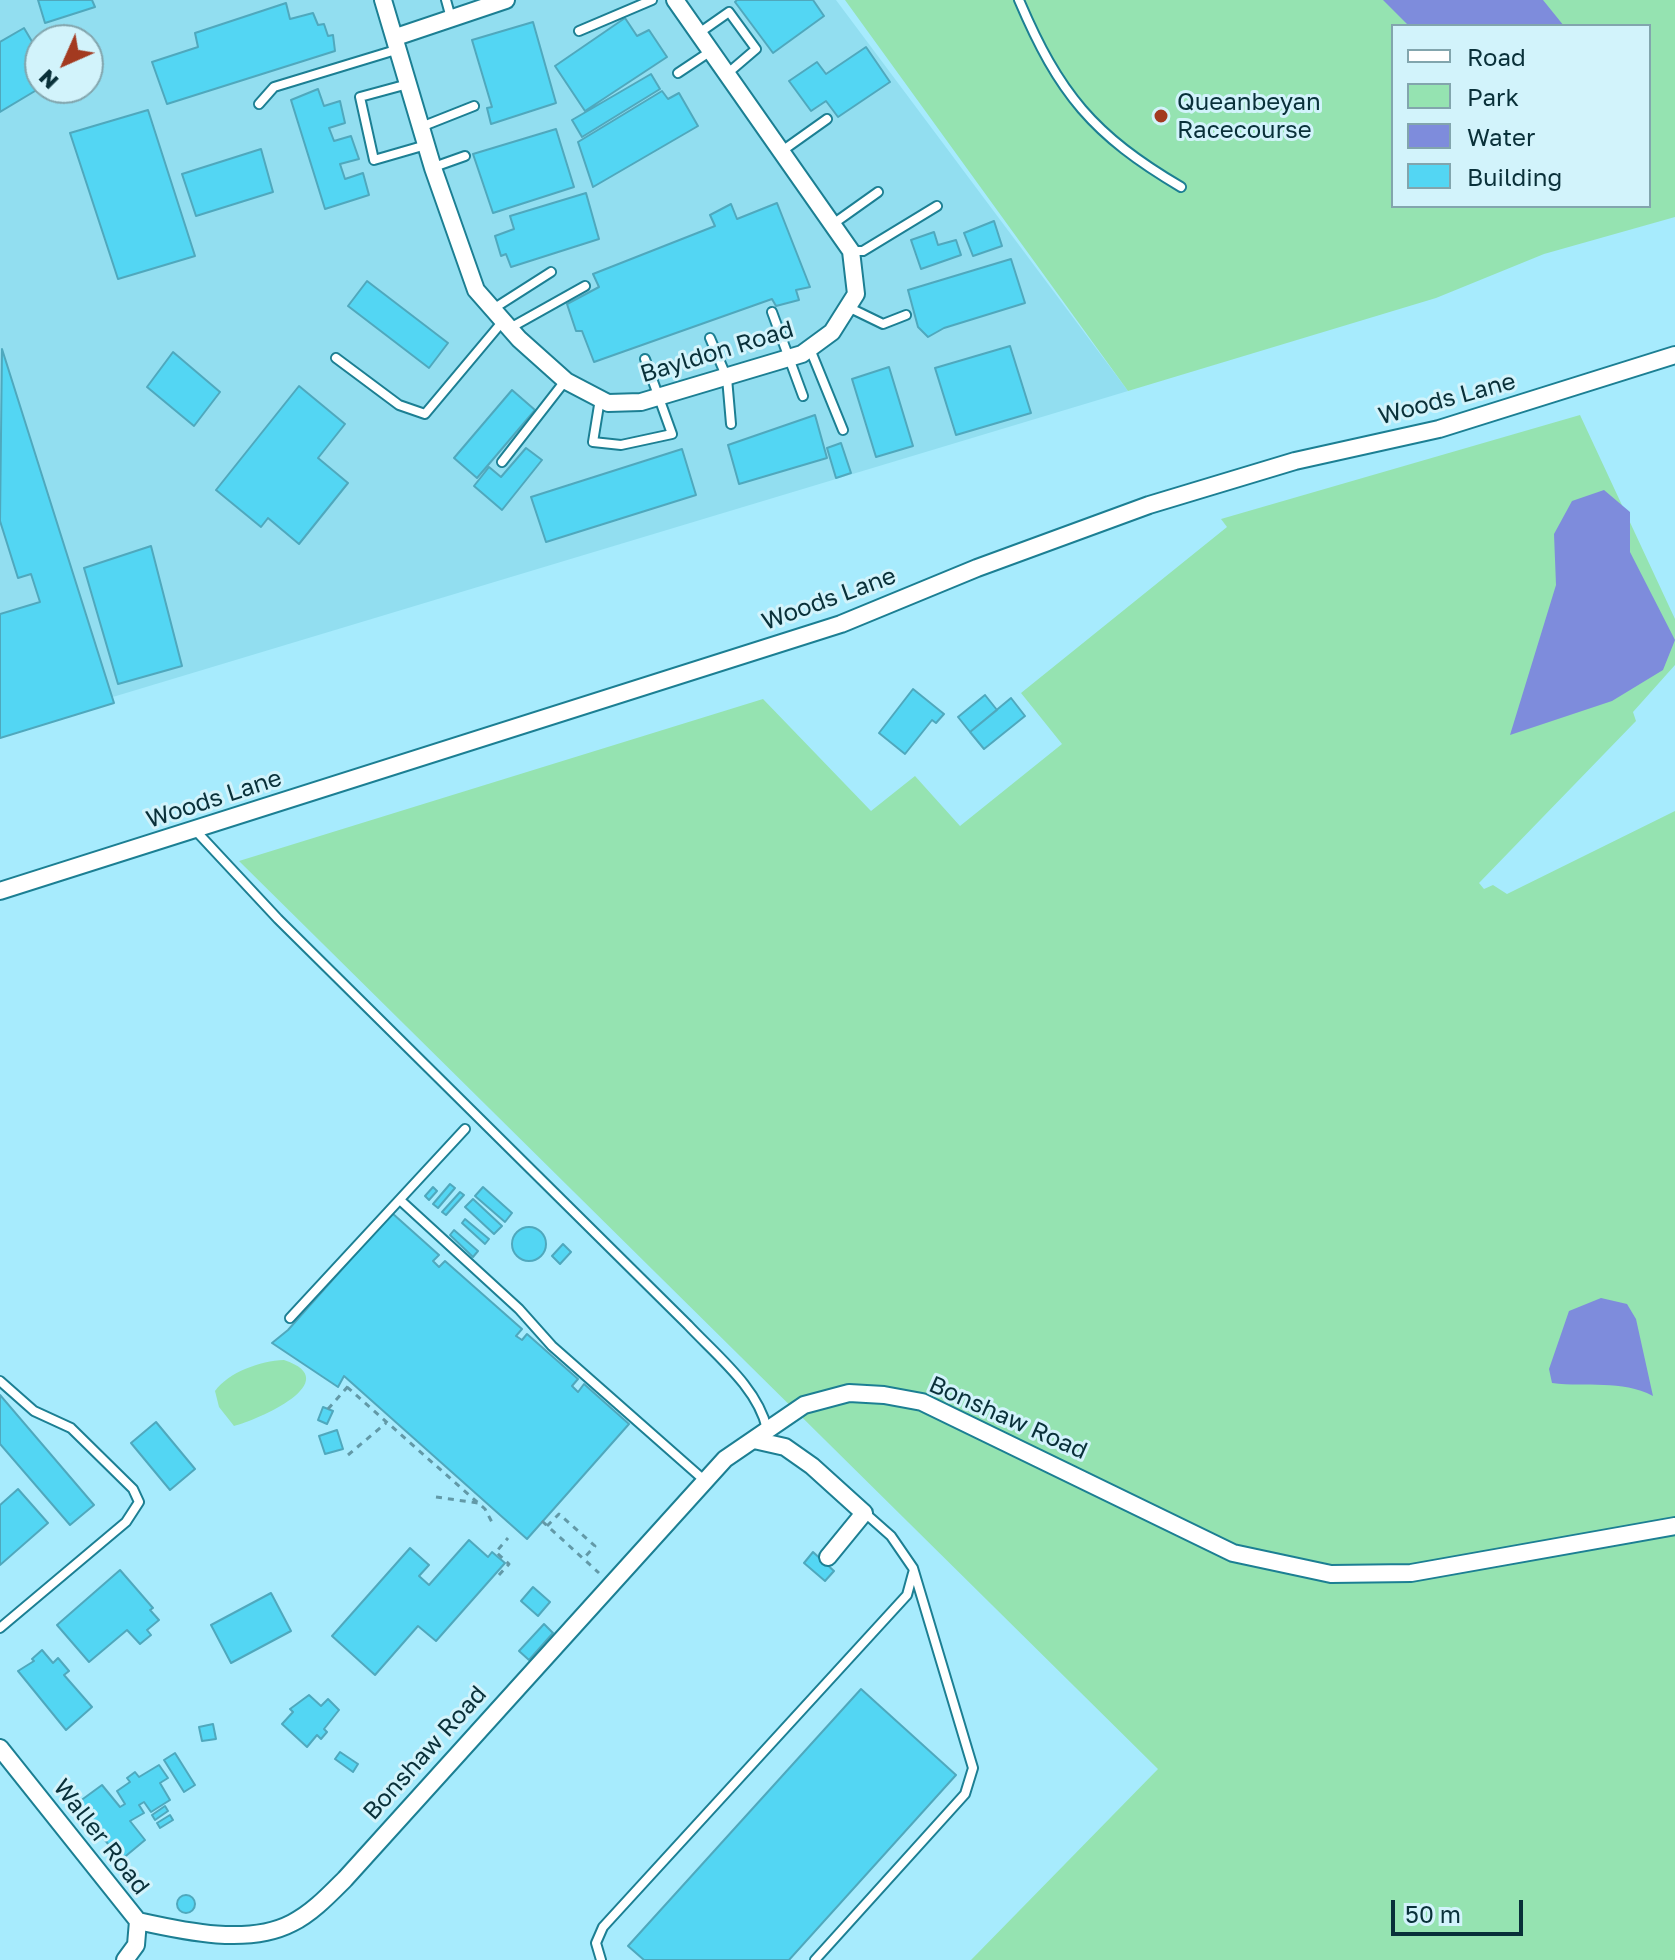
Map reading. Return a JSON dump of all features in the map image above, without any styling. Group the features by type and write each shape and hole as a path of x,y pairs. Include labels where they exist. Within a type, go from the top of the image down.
{"street":[{"name":"Bayldon Road","path":"383,0 433,168 476,290 566,381 608,403 659,398 788,358 810,348 832,332 848,307"},
{"path":"398,43 484,4 506,0"},
{"path":"675,0 851,251 856,294 848,307"},
{"name":"Woods Lane","path":"0,891 841,624 977,568 1149,505 1295,461 1453,425 1675,355"},
{"name":"Bonshaw Road","path":"138,1921 256,1935 292,1923 313,1909 345,1879 725,1459 804,1405 849,1393 922,1402 1233,1553 1331,1574 1411,1573 1675,1526"},
{"path":"761,1435 794,1453 864,1513 828,1557"},
{"name":"Waller Road","path":"0,1748 138,1921 140,1933 125,1960"}],"lane":[{"path":"446,0 451,18"},
{"path":"579,31 652,0"},
{"path":"1019,0 1037,42 1063,88 1097,129 1133,158 1181,187"},
{"path":"699,33 729,12 756,49 728,73"},
{"path":"259,104 274,87 398,43"},
{"path":"678,73 712,51"},
{"path":"409,83 360,97 374,160 426,145"},
{"path":"421,127 474,106"},
{"path":"782,151 827,119"},
{"path":"433,168 465,156"},
{"path":"833,224 878,192"},
{"path":"851,251 863,251 937,206"},
{"path":"336,358 399,405 425,414 502,319 551,272"},
{"path":"502,319 585,286"},
{"path":"848,307 883,324 906,315"},
{"path":"772,312 803,396"},
{"path":"710,338 727,378 731,424"},
{"path":"810,348 843,430"},
{"path":"601,399 593,442 621,445 672,434 645,359"},
{"path":"502,462 566,381"},
{"path":"196,831 278,919 688,1325 748,1389 764,1413 761,1435"},
{"path":"290,1318 465,1129"},
{"path":"400,1200 519,1309 552,1346 704,1480"},
{"path":"0,1381 34,1411 71,1428 133,1489 139,1502 126,1522 0,1628"},
{"path":"815,1960 965,1794 970,1780 970,1751 913,1568 891,1536 864,1513"},
{"path":"601,1960 596,1943 603,1927 907,1595 913,1568"}],"path":[{"path":"328,1409 351,1383"},
{"path":"347,1387 478,1503 494,1526"},
{"path":"348,1455 386,1423"},
{"path":"436,1497 478,1503"},
{"path":"547,1526 559,1514 595,1546 583,1559"},
{"path":"542,1521 611,1583"},
{"path":"499,1575 509,1564 496,1552 508,1538"}],"shaded area":[{"path":"0,0 836,0 1128,391 0,731"}],"green space":[{"name":"Queanbeyan Racecourse","path":"845,0 1675,0 1675,217 1544,254 1436,298 1128,391"},
{"path":"1580,415 1675,619 1675,665 1633,712 1636,721 1479,883 1484,889 1493,885 1507,894 1675,811 1675,1960 971,1960 1158,1769 239,861 763,699 871,811 915,776 960,826 1062,744 1021,693 1227,527 1221,519"},
{"path":"284,1360 301,1369 306,1378 302,1389 277,1408 234,1426 219,1407 215,1391 228,1378 246,1369"}],"water":[{"path":"1383,0 1543,0 1562,24 1407,24"},
{"path":"1604,490 1630,512 1630,552 1675,640 1663,670 1612,701 1510,735 1556,585 1554,534 1572,501"},
{"path":"1601,1298 1627,1304 1636,1319 1653,1396 1616,1386 1552,1383 1549,1369 1569,1311"}],"building":[{"path":"38,0 92,0 95,7 45,23"},
{"path":"813,0 824,16 773,53 735,2"},
{"path":"286,3 290,19 313,13 318,25 324,24 328,36 333,35 335,51 167,104 152,62 198,47 195,33"},
{"path":"625,18 637,36 649,30 667,57 585,111 555,66"},
{"path":"533,22 556,103 491,124 487,108 492,107 472,40"},
{"path":"24,28 24,98 0,112 0,42"},
{"path":"866,47 890,82 838,117 826,101 811,111 789,81 817,62 826,74"},
{"path":"651,74 660,89 582,137 572,120"},
{"path":"318,89 324,106 340,101 345,123 329,128 334,141 351,136 359,159 340,164 345,179 363,173 369,195 325,209 291,100"},
{"path":"662,91 668,99 679,93 698,126 593,187 578,142"},
{"path":"148,110 195,256 118,279 70,133"},
{"path":"556,129 574,187 493,213 473,154"},
{"path":"261,149 273,192 196,216 182,174"},
{"path":"586,193 599,239 511,267 506,254 501,256 495,236 514,229 510,216"},
{"path":"777,203 810,287 796,290 799,300 776,306 772,299 594,362 582,331 576,331 567,304 599,287 593,274 715,226 710,215 731,204 737,219"},
{"path":"994,221 1002,246 973,256 964,233"},
{"path":"934,232 938,245 956,240 961,255 921,269 911,240"},
{"path":"1011,259 1025,303 944,328 928,337 918,327 908,290"},
{"path":"367,281 448,343 429,368 348,306"},
{"path":"1010,346 1031,413 956,435 935,368"},
{"path":"2,349 114,703 0,738 0,614 40,602 31,574 18,578 0,521"},
{"path":"173,352 220,392 194,426 147,387"},
{"path":"889,367 913,446 876,457 852,379"},
{"path":"299,386 345,424 318,458 348,483 299,544 268,518 261,527 216,490"},
{"path":"512,390 535,410 477,478 454,458"},
{"path":"815,415 827,458 739,484 728,445"},
{"path":"841,443 851,473 836,478 827,448"},
{"path":"526,448 542,460 502,510 474,486 489,467 501,477"},
{"path":"682,449 696,495 546,542 531,497"},
{"path":"151,546 182,666 118,684 84,568"},
{"path":"913,689 944,714 936,723 932,720 905,754 879,733"},
{"path":"985,695 997,710 970,732 958,717"},
{"path":"1011,698 1025,716 984,749 970,732"},
{"path":"450,1184 455,1188 438,1208 433,1204"},
{"path":"433,1187 437,1191 429,1200 425,1196"},
{"path":"483,1187 512,1213 505,1222 475,1196"},
{"path":"460,1192 464,1195 446,1215 442,1212"},
{"path":"473,1199 502,1226 494,1234 465,1207"},
{"path":"392,1213 439,1255 433,1261 439,1267 445,1261 522,1329 516,1336 522,1340 527,1334 578,1379 572,1386 578,1392 584,1384 629,1424 527,1539 344,1376 338,1387 272,1343 288,1330"},
{"path":"465,1219 489,1239 485,1244 462,1223"},
{"path":"529,1227 541,1232 546,1244 541,1256 529,1261 517,1256 512,1244 517,1232"},
{"path":"454,1230 478,1251 473,1257 450,1235"},
{"path":"563,1244 571,1252 560,1264 552,1256"},
{"path":"0,1395 94,1505 70,1525 0,1444"},
{"path":"323,1407 333,1411 327,1424 318,1420"},
{"path":"156,1422 195,1469 170,1490 131,1443"},
{"path":"337,1430 343,1449 325,1454 319,1436"},
{"path":"18,1489 48,1523 0,1565 0,1505"},
{"path":"469,1540 488,1557 492,1552 505,1563 436,1641 418,1626 375,1675 332,1636 410,1548 429,1565 419,1576 429,1585"},
{"path":"813,1552 834,1571 825,1581 804,1563"},
{"path":"120,1570 153,1608 150,1610 159,1620 147,1630 151,1635 140,1644 127,1630 89,1662 57,1625"},
{"path":"533,1587 550,1602 538,1616 521,1601"},
{"path":"271,1593 291,1631 231,1663 211,1625"},
{"path":"544,1624 553,1633 529,1660 519,1651"},
{"path":"42,1650 53,1663 58,1658 69,1671 64,1675 92,1707 66,1730 18,1671 34,1661 32,1659"},
{"path":"861,1689 956,1775 789,1960 644,1960 628,1946"},
{"path":"309,1695 321,1706 328,1699 339,1710 324,1729 327,1732 321,1739 317,1735 307,1747 282,1724 293,1712 290,1709"},
{"path":"213,1724 216,1739 202,1741 199,1727"},
{"path":"340,1752 358,1764 353,1772 335,1759"},
{"path":"175,1753 195,1785 184,1792 164,1760"},
{"path":"159,1765 168,1778 160,1783 170,1800 151,1812 144,1802 139,1805 144,1813 130,1821 145,1840 121,1860 76,1804 102,1785 120,1807 125,1804 117,1791 130,1782 127,1778 135,1772 139,1777"},
{"path":"165,1806 168,1811 155,1820 152,1815"},
{"path":"170,1815 173,1820 160,1828 157,1823"},
{"path":"182,1895 190,1895 195,1904 193,1911 182,1913 177,1908 177,1900"}],"place":[{"name":"Queanbeyan Racecourse","path":"1161,116"}]}
